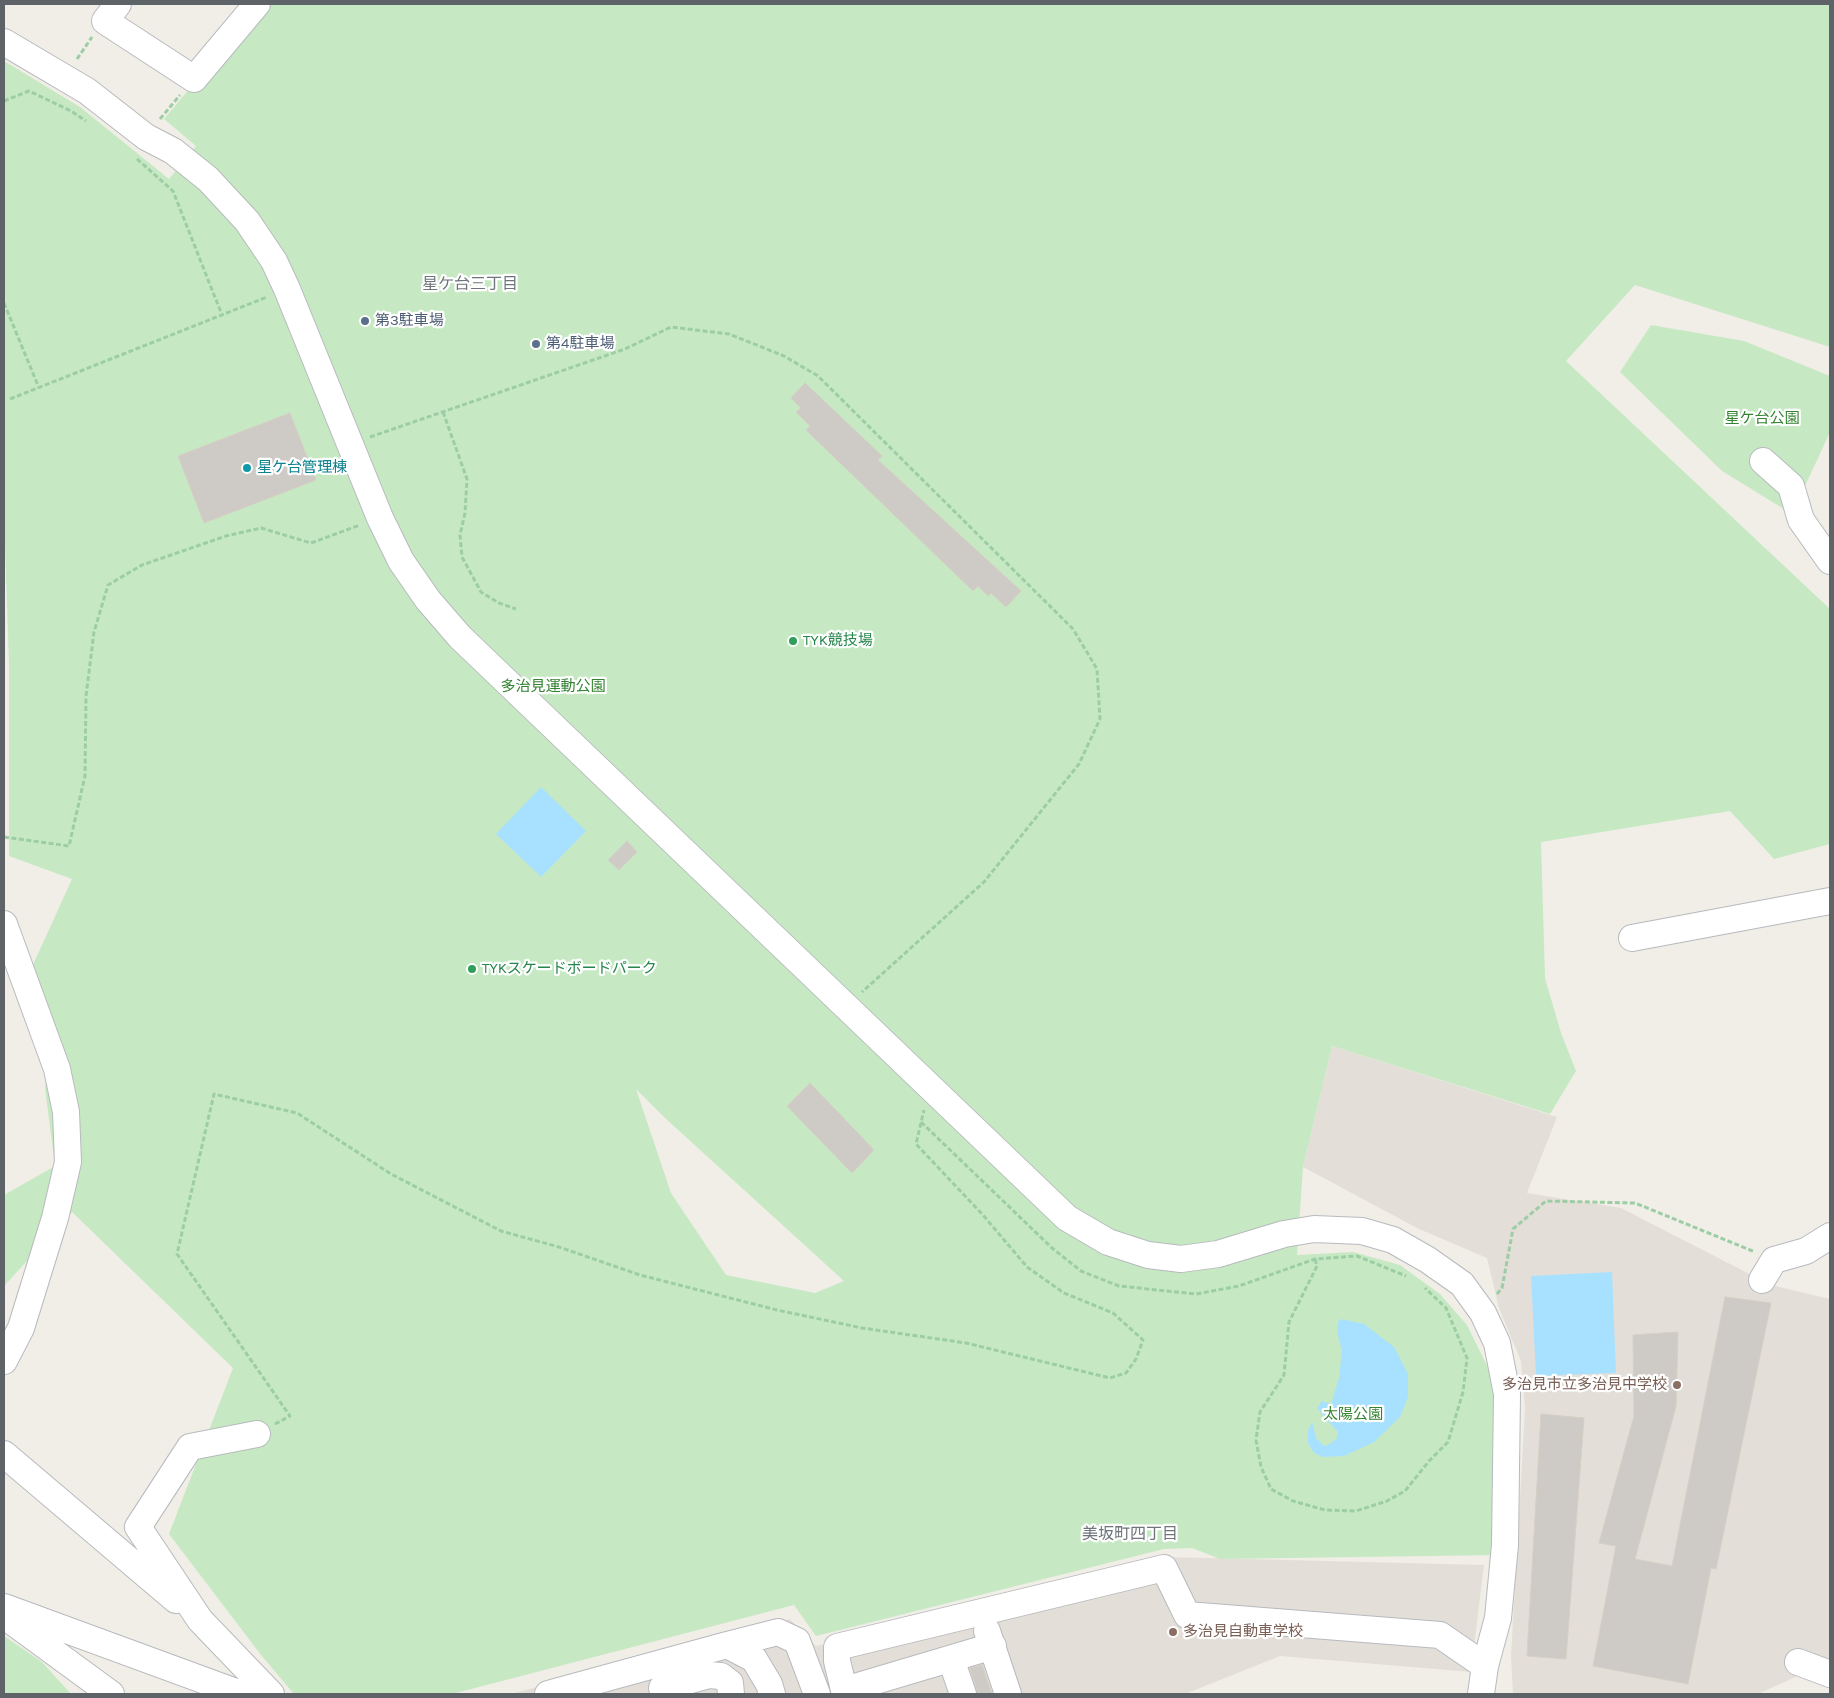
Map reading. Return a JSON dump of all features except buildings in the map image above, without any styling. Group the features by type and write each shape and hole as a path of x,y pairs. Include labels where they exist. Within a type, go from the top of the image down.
{"street":[{"path":"111,12 194,79 257,4"},
{"path":"4,42 87,91 140,147 173,150 208,178 247,221 274,261 287,289 380,518 401,561 428,600 460,637 847,1006 930,1090 1067,1218 1108,1242 1148,1255 1181,1259 1218,1254 1284,1234 1306,1230 1362,1231 1393,1240 1428,1260 1462,1284 1483,1313 1497,1343 1507,1394 1505,1545 1498,1618 1485,1666 1481,1694"},
{"path":"1763,460 1791,486 1801,520 1830,561"},
{"path":"1632,938 1830,902"},
{"path":"4,924 57,1069 66,1112 68,1162 55,1218 22,1328 4,1361"},
{"path":"1768,1270 1806,1251 1830,1236"},
{"path":"200,1620 138,1526 190,1447 256,1434"},
{"path":"4,1454 200,1620 271,1694"},
{"path":"851,1693 837,1661 837,1647 1164,1568 1187,1615 1440,1635 1485,1666"},
{"path":"4,1607 241,1694"},
{"path":"980,1611 1008,1694"},
{"path":"4,1615 111,1694"},
{"path":"664,1694 662,1688 691,1677 727,1645 778,1632 797,1641 817,1694"},
{"path":"727,1645 754,1658 769,1684 772,1694"},
{"path":"851,1693 866,1692 954,1668 994,1651"},
{"path":"851,1693 994,1651"},
{"path":"1798,1662 1830,1674"},
{"path":"954,1668 963,1694"},
{"path":"548,1694 709,1675 721,1676 730,1683 731,1694"}],"path":[{"path":"64,77 111,12"},
{"path":"194,79 140,147 173,191 222,315"},
{"path":"4,101 28,91 71,111 87,123"},
{"path":"10,400 287,289"},
{"path":"4,303 39,388"},
{"path":"349,444 625,349 671,327 729,334 784,356 818,376 1073,629 1098,669 1100,719 1079,764 984,882 847,1006"},
{"path":"443,412 468,479 465,512 460,535 462,557 481,592 499,603 516,609"},
{"path":"4,837 69,846 85,776 86,696 94,632 108,585 142,565 226,536 262,528 311,543 380,518"},
{"path":"256,1434 290,1416 177,1254 214,1094 297,1113 391,1174 501,1230 559,1247 640,1275 777,1310 862,1328 966,1344 1110,1378 1126,1373 1136,1358 1143,1340 1113,1313 1064,1293 1027,1267 983,1214 916,1144 920,1121 930,1090"},
{"path":"920,1121 1052,1248 1081,1271 1119,1286 1196,1294 1239,1286 1315,1259 1357,1256 1412,1279"},
{"path":"1483,1313 1502,1288 1513,1229 1546,1201 1635,1203 1768,1270"},
{"path":"1315,1259 1317,1266 1289,1322 1284,1375 1260,1412 1256,1440 1261,1466 1271,1489 1293,1501 1325,1510 1356,1511 1393,1498 1405,1491 1429,1461 1448,1442 1463,1392 1467,1358 1446,1308 1420,1282"}],"shaded area":[{"name":"多治見市立多治見中学校","path":"1332,1046 1557,1117 1527,1193 1621,1208 1771,1285 1830,1299 1830,1677 1802,1674 1758,1694 1513,1694 1511,1656 1525,1409 1521,1361 1499,1308 1487,1258 1419,1229 1303,1167"},
{"name":"多治見自動車学校","path":"1167,1557 1484,1565 1471,1672 1280,1656 1185,1694 511,1694 790,1619 816,1646"}],"green space":[{"path":"261,4 1830,4 1830,347 1635,285 1566,361 1830,609 1830,844 1774,859 1730,811 1541,842 1545,978 1561,1033 1576,1071 1550,1114 1332,1046 1303,1167 1297,1255 1353,1252 1400,1265 1440,1294 1467,1325 1497,1386 1498,1555 1220,1559 1192,1548 1164,1549 816,1636 794,1605 452,1694 294,1694 261,1655 169,1534 233,1368 72,1212 4,1286 4,1195 55,1166 45,1088 50,1037 27,978 72,879 9,856 9,662 4,517 4,61 80,107 169,179 196,146 164,119","holes":["636,1089 665,1118 844,1281 815,1293 726,1275 671,1193"]},
{"name":"星ケ台公園","path":"1651,325 1744,341 1830,376 1830,432 1792,514 1722,471 1620,372"},
{"path":"4,1636 42,1662 71,1694 4,1694"}],"water":[{"path":"541,787 586,831 541,877 496,834"},
{"path":"1612,1272 1616,1373 1536,1376 1531,1276"},
{"path":"1341,1319 1364,1324 1394,1347 1408,1374 1408,1397 1400,1417 1374,1442 1344,1456 1323,1457 1314,1453 1308,1443 1308,1431 1312,1422 1316,1438 1324,1446 1337,1438 1338,1432 1317,1408 1322,1401 1331,1404 1339,1378 1342,1351 1337,1332 1338,1322"}],"place":[{"name":"第3駐車場","path":"365,321"},
{"name":"第4駐車場","path":"536,344"},
{"name":"星ケ台管理棟","path":"247,468"},
{"name":"TYK競技場","path":"793,641"},
{"name":"TYKスケードボードパーク","path":"472,969"},
{"name":"多治見市立多治見中学校","path":"1677,1385"},
{"name":"多治見自動車学校","path":"1173,1632"}],"district":[{"name":"星ケ台三丁目","path":"470,284"},
{"name":"美坂町四丁目","path":"1130,1534"}],"park label":[{"name":"多治見運動公園","path":"553,687"},
{"name":"太陽公園","path":"1353,1415"}]}
